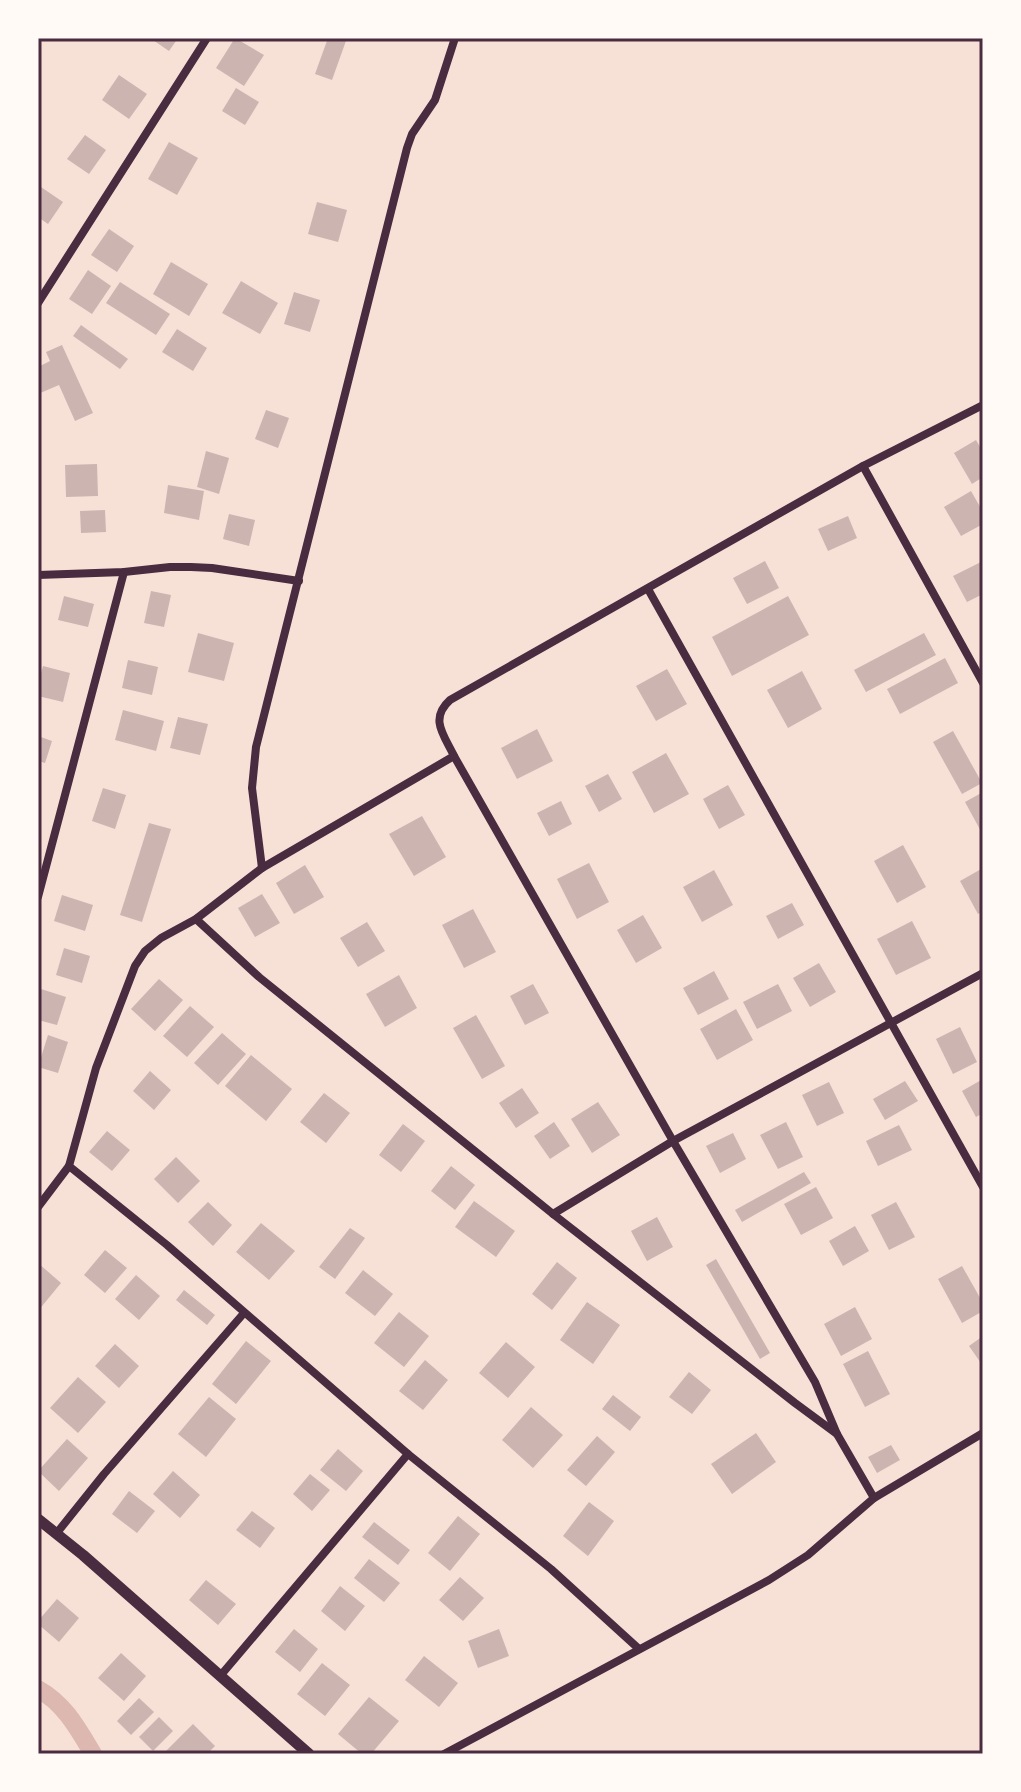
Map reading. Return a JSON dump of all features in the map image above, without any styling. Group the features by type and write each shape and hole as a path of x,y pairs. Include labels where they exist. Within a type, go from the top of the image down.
{"street":[{"path":"38,303 207,38"},
{"path":"262,868 252,788 256,747 407,148 412,134 435,100 455,38"},
{"path":"874,1498 837,1434 815,1382 673,1141 454,756 438,721 445,705 863,466 983,405"},
{"path":"863,466 983,683"},
{"path":"38,575 170,567 212,568 299,581"},
{"path":"38,897 124,572"},
{"path":"648,589 983,1187"},
{"path":"38,1207 69,1166 96,1068 135,966 145,951 161,938 196,919 262,868 454,756"},
{"path":"196,919 259,977 553,1214 837,1434"},
{"path":"553,1214 673,1141 983,973"},
{"path":"69,1166 167,1245 408,1454 551,1569 639,1649"},
{"path":"56,1534 244,1313"},
{"path":"444,1754 769,1580 808,1555 874,1498 983,1433"},
{"path":"221,1675 408,1454"},
{"path":"38,1519 309,1754"}],"building":[{"path":"150,38 178,38 169,51"},
{"path":"235,38 264,55 244,86 216,68"},
{"path":"328,38 347,38 332,80 315,74"},
{"path":"119,75 147,94 129,119 102,100"},
{"path":"236,88 259,102 245,125 222,111"},
{"path":"85,135 106,150 89,174 67,159"},
{"path":"169,142 198,158 177,195 148,179"},
{"path":"38,185 63,202 48,224 38,217"},
{"path":"317,202 347,210 338,242 308,234"},
{"path":"109,229 134,246 117,272 91,255"},
{"path":"171,262 208,284 189,316 153,294"},
{"path":"88,270 111,286 92,314 69,299"},
{"path":"241,281 278,303 260,334 222,313"},
{"path":"120,282 170,314 156,335 106,303"},
{"path":"294,292 320,300 310,332 284,324"},
{"path":"81,325 128,359 120,369 73,336"},
{"path":"177,329 207,348 193,371 162,352"},
{"path":"62,345 93,413 75,421 59,385 38,394 38,367 50,361 46,352"},
{"path":"266,410 289,418 278,448 255,439"},
{"path":"976,440 983,452 983,477 972,484 954,453"},
{"path":"206,451 229,458 219,494 197,487"},
{"path":"97,464 98,496 66,497 65,465"},
{"path":"168,485 204,491 199,520 164,513"},
{"path":"971,491 983,512 983,524 961,536 944,507"},
{"path":"105,510 106,532 81,533 80,511"},
{"path":"229,514 255,520 249,546 223,539"},
{"path":"848,516 857,538 828,551 818,529"},
{"path":"765,561 779,588 747,604 733,578"},
{"path":"981,562 983,594 967,602 953,576"},
{"path":"151,591 171,595 164,627 144,623"},
{"path":"64,596 94,604 88,627 58,620"},
{"path":"788,596 809,635 732,676 712,637"},
{"path":"198,633 234,643 224,681 188,672"},
{"path":"924,633 936,655 866,692 854,670"},
{"path":"945,658 958,683 900,714 887,689"},
{"path":"128,660 158,667 152,695 122,688"},
{"path":"43,666 70,673 63,702 38,696"},
{"path":"667,669 687,704 656,721 636,686"},
{"path":"802,671 822,709 788,728 767,690"},
{"path":"123,710 164,721 156,751 115,740"},
{"path":"178,717 208,724 200,755 170,748"},
{"path":"537,729 553,761 517,779 501,748"},
{"path":"953,731 982,783 962,794 933,742"},
{"path":"38,736 52,741 45,763 38,761"},
{"path":"666,753 689,794 654,813 632,772"},
{"path":"608,774 622,799 599,812 585,786"},
{"path":"728,785 745,815 719,829 703,799"},
{"path":"103,788 126,795 115,829 92,821"},
{"path":"983,792 983,835 965,802"},
{"path":"561,801 572,824 549,836 537,813"},
{"path":"422,816 446,857 414,876 389,834"},
{"path":"149,823 171,829 142,922 120,915"},
{"path":"903,845 926,887 897,903 874,861"},
{"path":"589,863 609,902 577,919 557,879"},
{"path":"305,865 324,897 294,914 276,883"},
{"path":"983,868 983,911 978,914 960,881"},
{"path":"714,870 733,905 702,922 683,887"},
{"path":"262,894 280,923 255,937 238,908"},
{"path":"62,895 93,905 85,931 54,921"},
{"path":"792,903 804,925 778,939 766,916"},
{"path":"473,909 496,952 464,968 442,925"},
{"path":"643,915 662,948 636,963 617,930"},
{"path":"912,921 931,958 896,975 877,939"},
{"path":"367,922 385,951 358,967 340,938"},
{"path":"64,948 90,956 82,983 56,975"},
{"path":"819,963 836,992 810,1007 793,978"},
{"path":"714,971 729,999 698,1015 683,988"},
{"path":"399,975 417,1008 385,1027 366,994"},
{"path":"159,979 183,1000 155,1031 131,1009"},
{"path":"533,984 549,1013 525,1025 510,996"},
{"path":"778,984 792,1011 757,1029 743,1002"},
{"path":"38,988 66,997 57,1025 38,1020"},
{"path":"190,1006 214,1027 187,1057 163,1036"},
{"path":"736,1009 753,1040 717,1060 700,1029"},
{"path":"476,1015 505,1066 482,1079 453,1028"},
{"path":"960,1027 977,1062 953,1074 936,1039"},
{"path":"222,1033 246,1054 218,1085 194,1063"},
{"path":"48,1035 68,1042 58,1073 38,1067"},
{"path":"251,1055 292,1089 266,1121 225,1086"},
{"path":"150,1071 171,1090 154,1110 133,1091"},
{"path":"983,1079 983,1113 976,1117 962,1091"},
{"path":"905,1081 918,1101 885,1120 873,1099"},
{"path":"829,1082 844,1113 817,1126 802,1095"},
{"path":"522,1088 539,1113 516,1128 499,1103"},
{"path":"324,1093 350,1113 326,1143 300,1122"},
{"path":"598,1102 620,1135 592,1153 571,1119"},
{"path":"554,1122 570,1146 550,1159 534,1136"},
{"path":"786,1122 803,1157 778,1169 760,1135"},
{"path":"403,1124 425,1141 401,1172 379,1155"},
{"path":"899,1125 912,1150 878,1166 866,1141"},
{"path":"107,1131 130,1150 112,1171 89,1152"},
{"path":"733,1133 746,1159 720,1173 706,1146"},
{"path":"176,1157 200,1181 178,1203 154,1179"},
{"path":"451,1166 475,1185 455,1210 431,1191"},
{"path":"804,1172 811,1183 742,1222 735,1210"},
{"path":"816,1187 833,1218 801,1235 784,1204"},
{"path":"474,1201 515,1231 496,1257 455,1227"},
{"path":"208,1202 232,1225 213,1246 188,1222"},
{"path":"896,1202 915,1237 889,1250 871,1215"},
{"path":"657,1217 673,1247 647,1261 631,1231"},
{"path":"261,1223 295,1251 269,1280 236,1252"},
{"path":"855,1226 869,1251 843,1266 829,1241"},
{"path":"350,1228 365,1238 335,1279 319,1267"},
{"path":"105,1250 127,1268 105,1293 84,1275"},
{"path":"716,1259 770,1353 760,1359 706,1265"},
{"path":"557,1262 577,1278 552,1310 532,1294"},
{"path":"38,1263 61,1283 38,1311"},
{"path":"962,1266 983,1303 983,1311 962,1323 938,1279"},
{"path":"363,1270 393,1294 375,1316 345,1293"},
{"path":"136,1275 160,1296 139,1320 115,1299"},
{"path":"184,1290 215,1315 207,1325 176,1300"},
{"path":"587,1302 620,1325 593,1364 560,1340"},
{"path":"855,1307 872,1339 841,1356 824,1324"},
{"path":"399,1312 429,1336 404,1367 374,1343"},
{"path":"983,1336 983,1366 969,1346"},
{"path":"246,1341 271,1361 236,1404 212,1384"},
{"path":"506,1342 535,1367 508,1398 479,1373"},
{"path":"115,1344 139,1366 119,1388 95,1366"},
{"path":"868,1351 890,1394 865,1407 843,1364"},
{"path":"425,1360 448,1380 423,1410 399,1391"},
{"path":"689,1372 711,1390 692,1414 669,1397"},
{"path":"78,1377 106,1402 78,1433 50,1408"},
{"path":"613,1395 641,1417 630,1431 602,1409"},
{"path":"209,1397 236,1419 206,1457 178,1434"},
{"path":"531,1407 563,1435 533,1468 502,1440"},
{"path":"756,1433 776,1462 732,1494 711,1464"},
{"path":"597,1436 615,1452 586,1486 567,1470"},
{"path":"67,1439 88,1458 59,1491 38,1471"},
{"path":"891,1445 900,1460 877,1473 868,1457"},
{"path":"338,1449 363,1471 346,1491 320,1470"},
{"path":"173,1471 200,1495 180,1518 153,1494"},
{"path":"310,1474 330,1490 312,1511 293,1494"},
{"path":"129,1491 155,1511 137,1533 112,1514"},
{"path":"589,1502 614,1521 588,1556 563,1536"},
{"path":"252,1511 275,1528 260,1548 236,1530"},
{"path":"458,1516 480,1534 450,1571 428,1553"},
{"path":"374,1522 410,1550 398,1565 362,1537"},
{"path":"369,1559 400,1583 384,1602 354,1578"},
{"path":"460,1577 484,1598 463,1621 439,1600"},
{"path":"206,1580 236,1604 218,1625 189,1600"},
{"path":"340,1586 365,1606 345,1631 321,1611"},
{"path":"57,1599 79,1618 59,1642 38,1624"},
{"path":"294,1629 318,1649 300,1672 275,1652"},
{"path":"499,1629 509,1656 478,1668 468,1641"},
{"path":"121,1653 146,1676 124,1701 98,1678"},
{"path":"424,1656 458,1683 439,1707 405,1680"},
{"path":"322,1663 350,1685 325,1716 297,1694"},
{"path":"369,1697 399,1721 371,1754 362,1754 338,1734"},
{"path":"139,1698 154,1712 131,1735 117,1721"},
{"path":"159,1717 173,1731 153,1751 139,1737"},
{"path":"193,1724 215,1746 207,1754 163,1754"}],"waterway":[{"path":"38,1689 63,1710 93,1754"}]}
